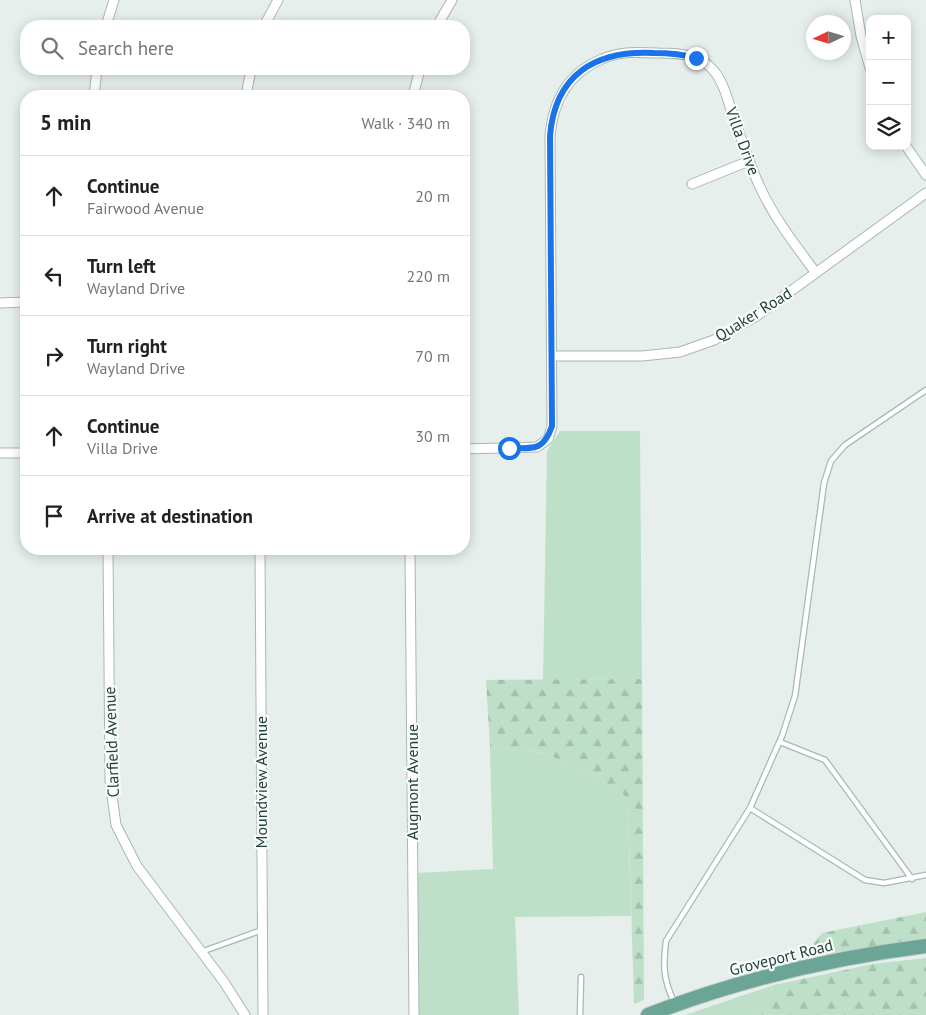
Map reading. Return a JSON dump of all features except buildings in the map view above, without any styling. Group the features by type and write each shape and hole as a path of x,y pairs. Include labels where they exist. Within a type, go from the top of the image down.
{"main road":[{"name":"Groveport Road","path":"648,1015 787,971 886,951 926,946"}],"street":[{"path":"108,20 114,0"},
{"path":"267,20 278,0"},
{"path":"440,20 452,0"},
{"path":"855,0 861,36 868,60"},
{"name":"Villa Drive","path":"470,449 538,447 548,439 552,426 550,136 554,109 563,92 588,66 610,56 626,52 644,52 686,55 696,58 714,70 724,89 749,161 761,189 776,216 816,273"},
{"path":"95,90 96,75"},
{"path":"247,90 250,75"},
{"path":"415,90 418,75"},
{"path":"909,150 926,175"},
{"path":"692,184 749,161"},
{"name":"Quaker Road","path":"552,356 642,356 668,354 714,340 755,317 926,193"},
{"path":"0,303 20,302"},
{"path":"0,454 20,453"},
{"name":"Clarfield Avenue","path":"108,555 110,780 116,825 137,866 224,982 245,1015"},
{"name":"Moundview Avenue","path":"260,555 263,1015"},
{"name":"Augmont Avenue","path":"410,555 414,1015"}],"lane":[{"path":"675,1005 666,986 663,966 666,941 750,808 780,742 796,696 824,483 831,461 845,445 926,390"},
{"path":"780,742 825,760 912,879"},
{"path":"750,808 865,880 884,883 926,875"},
{"path":"201,952 262,930"},
{"path":"580,1015 581,977"}],"green space":[{"path":"560,431 640,431 642,679 543,680 547,451"},
{"path":"642,679 644,1000 634,1004 628,804 622,791 545,753 490,747 486,680"},
{"path":"490,747 545,753 622,791 628,804 631,916 515,917 519,1015 419,1015 417,873 493,869"},
{"path":"926,912 926,938 801,958 822,933"},
{"path":"926,958 926,1015 753,1015 774,985 873,964"},
{"path":"774,985 753,1015 685,1015"}],"route":[{"path":"509,448 538,447 548,439 552,426 550,136 551,122 557,102 579,73 588,66 610,56 626,52 644,52 675,53 696,58"}]}
